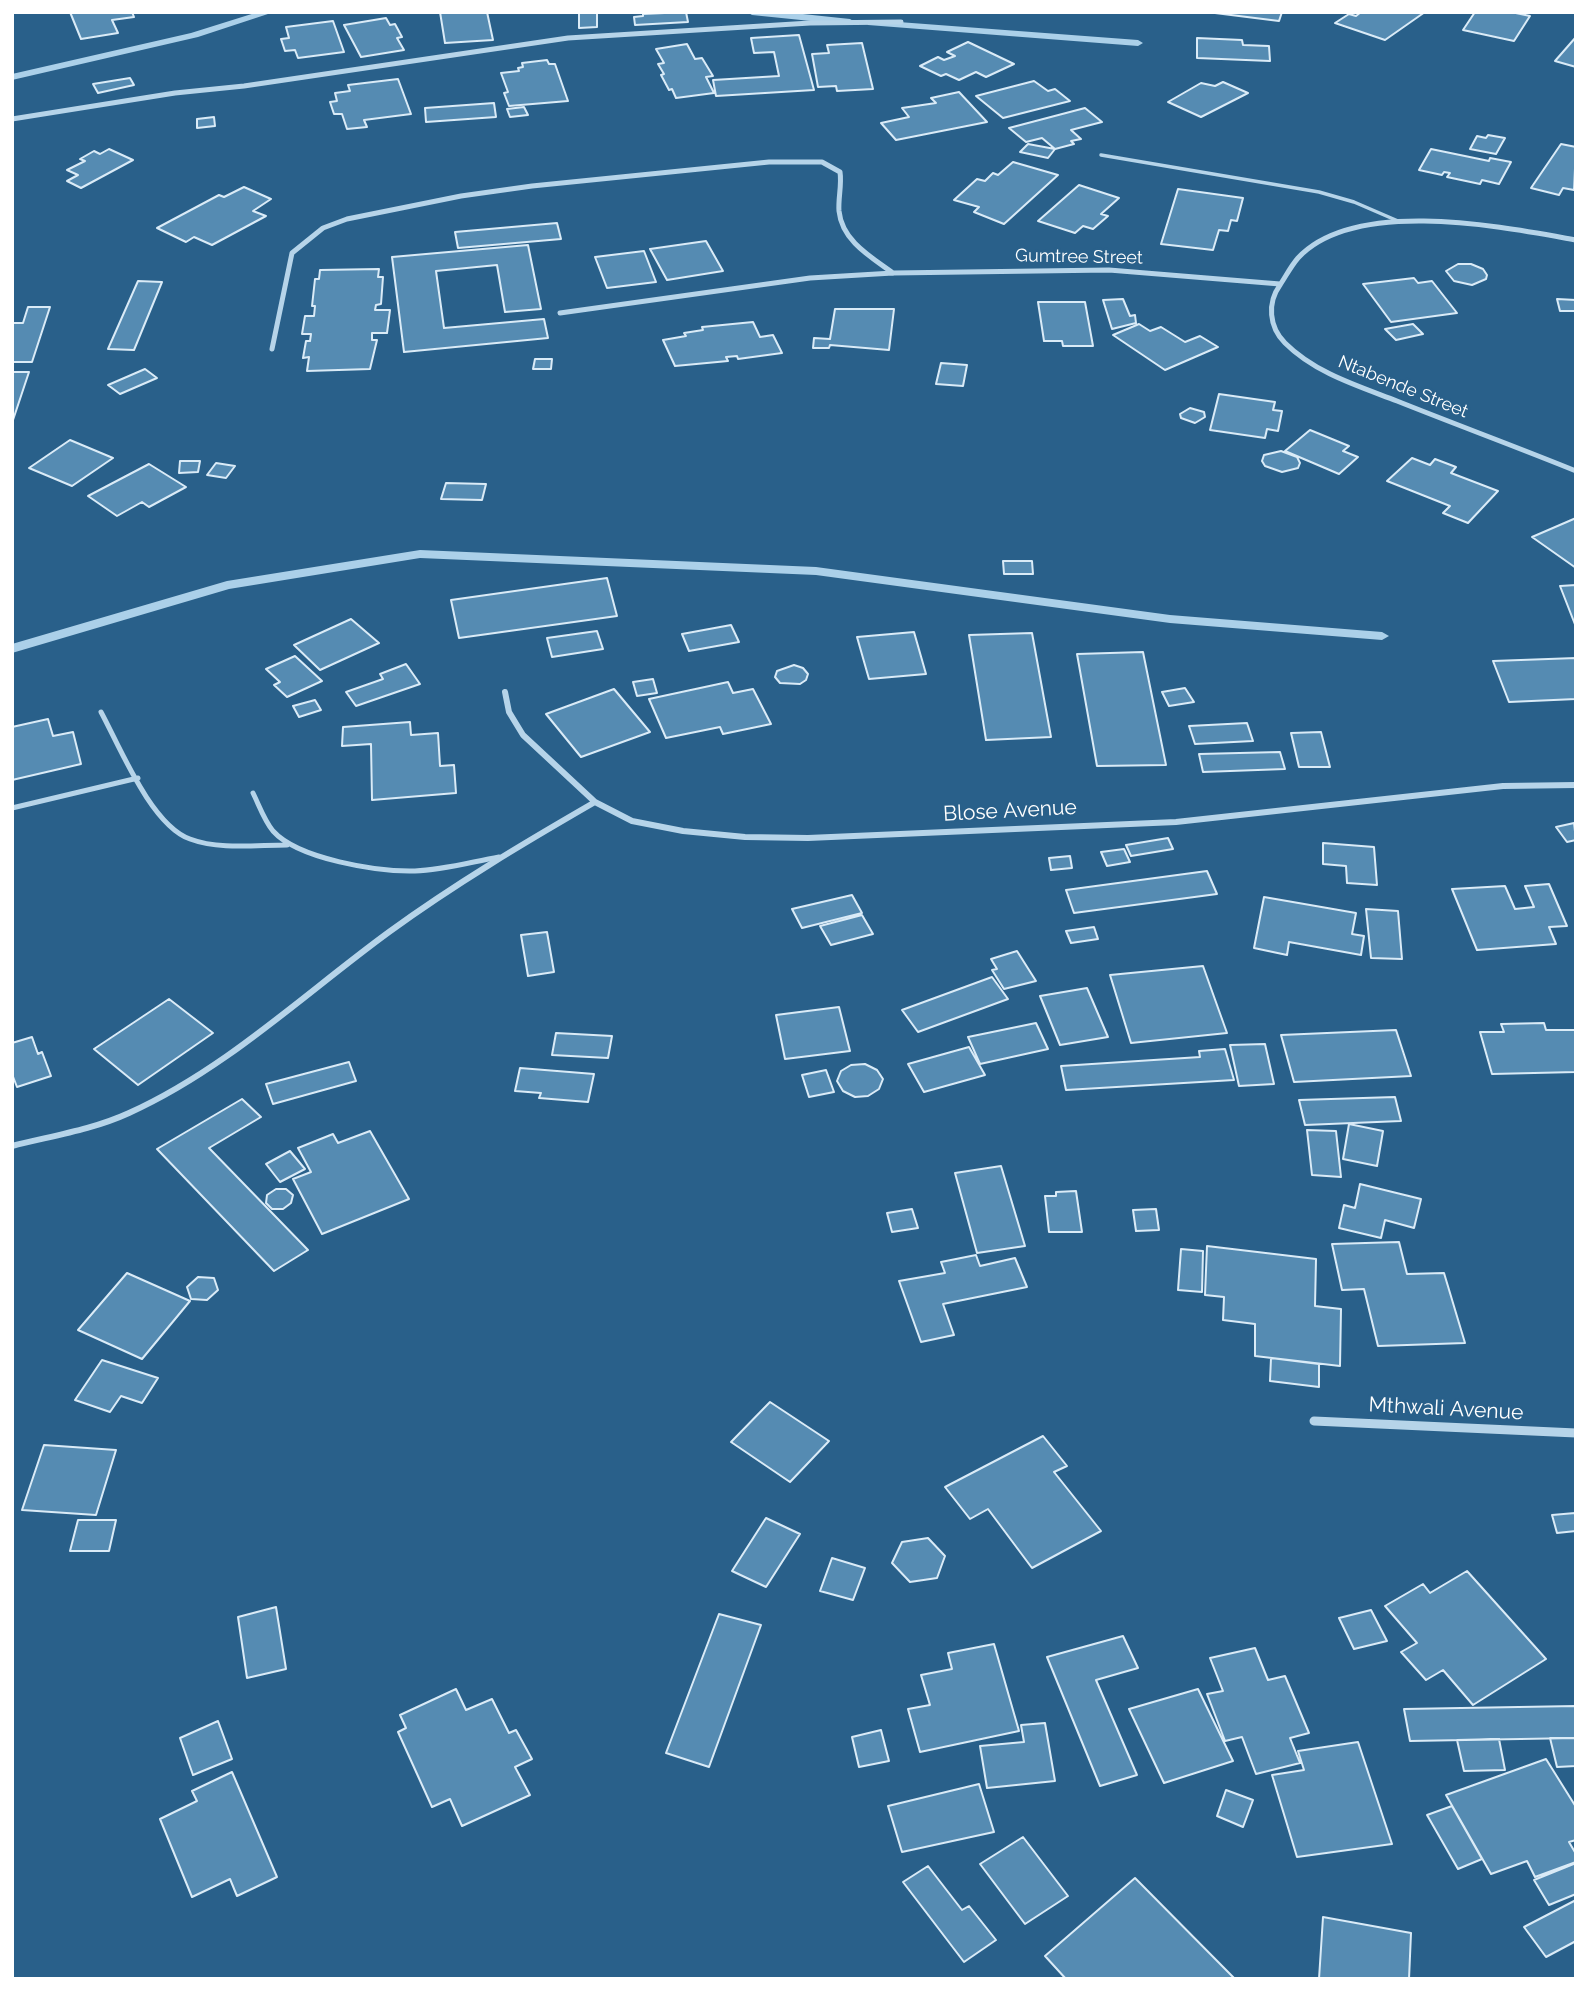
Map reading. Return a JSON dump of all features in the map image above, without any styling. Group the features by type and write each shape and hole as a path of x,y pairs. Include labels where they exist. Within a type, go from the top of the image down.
{"street":[{"path":"12,119 175,93 244,86 568,38 810,23 901,22"},
{"path":"272,349 292,253 323,228 385,209 532,186 769,162 822,162 840,172 839,216 846,233 857,246 893,273"},
{"path":"1280,284 1293,264 1312,248 1337,234 1367,225 1398,221 1447,222 1576,240"},
{"name":"Gumtree Street","path":"560,313 810,278 893,273 1109,270 1280,284"},
{"name":"Ntabende Street","path":"1280,284 1271,304 1271,325 1284,342 1306,359 1335,376 1576,471"},
{"name":"Blose Avenue","path":"505,692 509,712 523,735 596,802 632,821 683,831 745,837 808,838 1176,822 1503,786 1576,785"},
{"path":"12,1146 94,1126 128,1113 182,1084 262,1033 341,969 440,895 499,857 596,802"},
{"name":"Mthwali Avenue","path":"1314,1421 1576,1433"}],"lane":[{"path":"1101,155 1319,192 1354,202 1398,221"},
{"path":"101,712 158,814 172,830 187,838 215,844 288,845 393,871 426,870 499,857"},
{"path":"12,808 138,778"},
{"path":"253,793 273,832 288,845"}],"building":[{"path":"70,12 132,12 134,17 112,20 118,33 81,39"},
{"path":"440,12 487,12 493,40 445,43"},
{"path":"579,12 597,12 597,27 579,28"},
{"path":"686,12 688,22 635,25 634,17 643,14"},
{"path":"1207,12 1282,12 1279,21"},
{"path":"1361,12 1425,12 1385,40 1335,23 1349,14 1356,16"},
{"path":"1475,12 1511,12 1530,16 1514,41 1463,30"},
{"path":"386,18 390,25 395,24 402,37 397,38 404,50 361,57 344,25"},
{"path":"333,21 344,52 298,58 295,50 285,51 281,39 289,38 286,27"},
{"path":"799,35 814,90 716,96 713,80 779,76 774,52 754,53 751,38"},
{"path":"1576,37 1576,67 1555,61"},
{"path":"1197,38 1242,40 1243,45 1269,46 1270,61 1197,58"},
{"path":"968,42 1014,64 986,77 976,72 959,80 946,74 941,76 920,66 938,57 944,60 955,56 947,52"},
{"path":"862,43 873,89 837,91 836,86 818,87 812,54 829,53 827,45"},
{"path":"687,44 695,59 702,58 713,76 706,77 714,93 676,98 672,89 669,90 658,64 664,63 656,49"},
{"path":"547,60 549,64 555,64 568,101 509,106 504,93 508,92 501,73 519,71 518,68 523,67 522,63"},
{"path":"130,78 134,85 98,93 93,84"},
{"path":"398,79 411,114 364,120 367,127 347,129 342,114 334,114 330,102 337,101 335,93 350,91 348,85"},
{"path":"1034,81 1048,91 1055,89 1070,101 1003,118 976,96"},
{"path":"1223,82 1248,93 1201,117 1168,102 1201,83 1215,86"},
{"path":"959,92 987,122 896,140 881,123 909,117 902,108 936,103 931,98"},
{"path":"494,103 496,117 426,122 425,108"},
{"path":"524,107 528,115 510,117 507,109"},
{"path":"1085,108 1102,122 1071,130 1081,139 1071,141 1074,144 1055,149 1042,138 1026,142 1009,128"},
{"path":"214,117 215,126 197,128 197,119"},
{"path":"1488,135 1505,138 1496,154 1470,149 1477,136 1486,138"},
{"path":"1028,144 1055,149 1048,158 1020,152"},
{"path":"1561,144 1576,147 1574,190 1563,188 1559,195 1531,188"},
{"path":"109,149 133,160 81,188 67,181 78,175 67,170 85,161 80,159 94,151 100,154"},
{"path":"1431,149 1489,161 1490,158 1511,162 1499,184 1482,180 1480,184 1447,177 1450,173 1444,172 1442,175 1419,170"},
{"path":"1013,162 1058,175 1004,224 974,212 979,207 954,200 977,179 985,181 993,173 998,175"},
{"path":"1079,185 1119,198 1101,214 1108,216 1093,229 1083,226 1075,233 1038,221"},
{"path":"244,187 271,199 253,211 266,216 212,245 194,237 186,242 157,228 219,195 224,197"},
{"path":"1178,189 1243,198 1237,221 1231,220 1228,231 1219,230 1213,250 1161,244"},
{"path":"557,223 561,239 458,248 455,232"},
{"path":"706,241 723,271 667,280 650,249"},
{"path":"528,245 541,309 505,312 497,265 436,271 444,328 544,319 548,338 404,352 392,257"},
{"path":"644,251 656,282 607,288 595,257"},
{"path":"1458,264 1471,264 1483,269 1487,275 1486,279 1472,285 1454,281 1446,271"},
{"path":"379,269 378,277 383,277 381,304 376,305 375,310 390,310 387,333 372,333 372,340 377,340 370,369 307,371 309,357 303,358 306,341 310,341 311,334 302,334 305,316 314,316 315,306 312,306 315,279 319,279 320,270"},
{"path":"1414,278 1418,283 1432,281 1457,313 1391,322 1363,284"},
{"path":"138,281 162,282 134,350 108,349"},
{"path":"1123,299 1130,316 1135,315 1136,323 1112,329 1103,300"},
{"path":"1557,299 1576,300 1576,311 1560,311"},
{"path":"1038,302 1085,302 1093,346 1063,346 1062,341 1044,341"},
{"path":"28,307 50,307 32,362 12,362 12,323 23,323"},
{"path":"835,309 894,309 889,350 830,345 829,348 813,348 814,338 830,339"},
{"path":"753,322 760,337 773,335 782,353 738,359 737,356 726,357 728,361 675,366 663,340 686,336 684,333 703,330 702,327"},
{"path":"1139,324 1150,331 1161,327 1185,342 1200,336 1218,347 1165,370 1113,335"},
{"path":"1413,324 1423,334 1396,340 1385,329"},
{"path":"535,359 552,359 551,369 533,369"},
{"path":"941,363 967,365 963,386 936,384"},
{"path":"145,369 157,378 120,394 108,385"},
{"path":"12,372 29,372 12,423"},
{"path":"1219,394 1275,402 1273,410 1282,411 1278,431 1267,429 1265,438 1210,430"},
{"path":"1190,408 1204,412 1205,417 1195,423 1181,418 1180,414"},
{"path":"1310,430 1349,446 1343,451 1358,457 1339,474 1285,451"},
{"path":"70,440 113,458 72,486 29,468"},
{"path":"1281,451 1297,457 1300,463 1298,468 1282,472 1265,466 1262,461 1264,455"},
{"path":"1412,458 1430,465 1435,459 1456,467 1451,473 1498,491 1468,523 1443,513 1450,506 1387,481"},
{"path":"180,461 200,461 198,472 179,473"},
{"path":"216,463 235,466 226,478 207,475"},
{"path":"149,464 186,487 149,507 142,502 117,516 88,496"},
{"path":"446,483 486,484 482,500 441,499"},
{"path":"1576,518 1576,568 1532,537"},
{"path":"1003,561 1032,561 1033,574 1004,574"},
{"path":"607,578 617,616 459,638 451,600"},
{"path":"1576,585 1576,627 1560,586"},
{"path":"351,619 379,643 320,670 294,645"},
{"path":"731,625 739,642 689,651 682,634"},
{"path":"597,631 603,649 552,657 547,638"},
{"path":"914,632 926,674 869,679 857,637"},
{"path":"1032,633 1051,737 986,740 969,635"},
{"path":"1143,652 1166,765 1097,766 1077,654"},
{"path":"295,656 322,681 287,697 274,685 280,682 266,669"},
{"path":"1576,658 1576,699 1509,702 1493,661"},
{"path":"406,664 420,684 356,706 346,692 383,679 380,674"},
{"path":"794,665 803,668 808,674 806,680 800,684 780,683 775,677 777,671"},
{"path":"653,679 657,693 637,696 633,682"},
{"path":"728,682 733,693 753,689 771,724 723,734 720,727 666,738 649,699"},
{"path":"1185,688 1194,702 1169,706 1162,692"},
{"path":"614,689 650,732 581,757 546,714"},
{"path":"315,700 321,710 299,717 293,706"},
{"path":"48,719 53,736 73,732 81,764 12,780 12,727"},
{"path":"410,722 411,735 438,733 440,766 454,765 456,793 372,800 371,744 342,746 343,727"},
{"path":"1247,723 1253,741 1195,744 1189,726"},
{"path":"1321,732 1330,767 1299,767 1291,733"},
{"path":"1280,752 1285,769 1203,772 1199,754"},
{"path":"1574,823 1576,840 1567,842 1556,827"},
{"path":"1168,838 1173,849 1131,856 1126,845"},
{"path":"1323,843 1374,847 1377,885 1347,883 1346,866 1323,864"},
{"path":"1124,849 1130,862 1107,866 1101,852"},
{"path":"1070,856 1072,868 1051,870 1049,858"},
{"path":"1207,871 1217,894 1074,913 1066,890"},
{"path":"1549,884 1567,926 1549,927 1556,944 1477,950 1452,889 1505,886 1515,909 1534,907 1525,886"},
{"path":"852,895 862,913 802,928 792,909"},
{"path":"1264,897 1356,913 1352,934 1364,936 1361,955 1289,942 1287,955 1254,948"},
{"path":"1366,909 1398,911 1402,959 1371,958"},
{"path":"862,915 873,934 831,945 820,926"},
{"path":"1094,927 1098,939 1071,943 1066,931"},
{"path":"547,932 554,972 528,976 521,935"},
{"path":"1017,951 1036,981 1004,989 992,970 997,969 991,959"},
{"path":"1203,966 1227,1033 1131,1043 1110,975"},
{"path":"992,977 1008,999 918,1032 902,1010"},
{"path":"1087,988 1108,1037 1060,1045 1040,996"},
{"path":"169,999 213,1033 138,1085 94,1049"},
{"path":"839,1007 850,1051 785,1059 776,1015"},
{"path":"1036,1023 1048,1049 980,1064 968,1037"},
{"path":"1544,1023 1546,1030 1576,1030 1576,1072 1492,1074 1480,1032 1504,1032 1501,1024"},
{"path":"1396,1030 1411,1076 1294,1082 1281,1035"},
{"path":"556,1033 612,1036 608,1058 552,1055"},
{"path":"32,1037 38,1054 42,1052 51,1076 17,1087 12,1074 12,1043"},
{"path":"1265,1044 1274,1084 1239,1086 1230,1045"},
{"path":"969,1047 985,1075 924,1092 908,1064"},
{"path":"1225,1049 1234,1080 1066,1090 1061,1066 1200,1057 1199,1051"},
{"path":"349,1062 356,1081 273,1104 266,1084"},
{"path":"865,1064 877,1070 883,1079 879,1089 868,1096 855,1097 843,1091 837,1081 841,1071 851,1065"},
{"path":"520,1068 594,1074 588,1102 539,1098 541,1093 515,1091"},
{"path":"826,1070 834,1092 809,1097 802,1075"},
{"path":"1395,1097 1401,1121 1305,1125 1299,1100"},
{"path":"242,1099 261,1117 209,1148 308,1250 274,1271 157,1149"},
{"path":"1349,1124 1383,1131 1377,1166 1343,1159"},
{"path":"1307,1130 1336,1131 1341,1177 1312,1175"},
{"path":"370,1131 409,1199 322,1234 293,1179 311,1172 298,1148 333,1134 338,1143"},
{"path":"290,1151 305,1169 280,1182 266,1164"},
{"path":"1001,1166 1025,1246 977,1253 955,1173"},
{"path":"1360,1184 1421,1199 1414,1228 1385,1220 1381,1238 1339,1228 1344,1205 1355,1208"},
{"path":"276,1189 286,1189 293,1195 291,1203 283,1209 272,1209 266,1203 267,1195"},
{"path":"1076,1191 1082,1232 1049,1232 1045,1196 1056,1196 1056,1192"},
{"path":"912,1209 918,1228 892,1232 887,1213"},
{"path":"1156,1209 1159,1230 1136,1231 1133,1210"},
{"path":"1399,1242 1407,1274 1444,1273 1465,1343 1378,1346 1364,1289 1342,1290 1332,1244"},
{"path":"1207,1246 1316,1259 1315,1306 1341,1309 1340,1366 1255,1356 1255,1324 1223,1320 1224,1297 1205,1295"},
{"path":"1181,1249 1203,1251 1202,1292 1178,1290"},
{"path":"976,1255 980,1266 1015,1258 1027,1287 943,1304 954,1335 921,1342 899,1281 945,1273 941,1262"},
{"path":"127,1273 190,1301 142,1359 78,1330"},
{"path":"198,1277 214,1278 218,1290 207,1300 191,1299 187,1287"},
{"path":"1271,1358 1319,1364 1319,1387 1270,1381"},
{"path":"102,1360 158,1378 142,1403 121,1396 110,1412 75,1400"},
{"path":"770,1402 829,1441 790,1482 731,1442"},
{"path":"1043,1436 1067,1466 1054,1472 1101,1531 1032,1568 988,1509 970,1519 945,1487"},
{"path":"44,1445 116,1450 96,1515 22,1510"},
{"path":"1575,1513 1576,1531 1557,1533 1552,1515"},
{"path":"766,1518 800,1534 766,1587 732,1571"},
{"path":"78,1520 116,1520 109,1551 70,1551"},
{"path":"928,1538 945,1556 937,1578 910,1582 892,1563 902,1542"},
{"path":"832,1558 865,1568 853,1600 820,1591"},
{"path":"1467,1571 1546,1659 1473,1705 1443,1670 1426,1680 1401,1652 1417,1643 1385,1606 1423,1584 1430,1593"},
{"path":"276,1607 286,1669 247,1678 238,1617"},
{"path":"1371,1610 1387,1641 1354,1649 1339,1618"},
{"path":"719,1614 761,1625 709,1767 666,1753"},
{"path":"1123,1636 1138,1668 1096,1680 1137,1775 1100,1786 1047,1657"},
{"path":"994,1644 1019,1731 920,1752 908,1709 930,1705 921,1675 952,1669 948,1653"},
{"path":"1255,1648 1268,1680 1285,1676 1309,1733 1290,1738 1300,1763 1256,1774 1242,1737 1225,1741 1207,1694 1223,1691 1210,1658"},
{"path":"456,1689 466,1710 492,1699 509,1733 516,1730 532,1759 515,1767 530,1795 462,1826 450,1799 432,1807 398,1732 406,1728 400,1715"},
{"path":"1198,1689 1233,1761 1164,1783 1129,1709"},
{"path":"1576,1706 1576,1738 1410,1741 1404,1709"},
{"path":"218,1721 232,1759 193,1775 180,1738"},
{"path":"1045,1723 1055,1781 987,1788 980,1746 1024,1742 1021,1725"},
{"path":"881,1730 889,1761 859,1767 852,1737"},
{"path":"1550,1738 1576,1738 1576,1766 1557,1767"},
{"path":"1499,1739 1505,1770 1464,1771 1457,1740"},
{"path":"1358,1742 1392,1844 1297,1857 1272,1775 1304,1770 1298,1751"},
{"path":"1546,1759 1576,1807 1576,1840 1569,1842 1576,1854 1576,1862 1535,1877 1527,1861 1491,1874 1446,1795"},
{"path":"232,1772 277,1877 237,1896 230,1879 192,1897 160,1819 197,1801 192,1791"},
{"path":"979,1784 994,1832 902,1852 888,1806"},
{"path":"1226,1790 1253,1800 1243,1827 1217,1816"},
{"path":"1452,1806 1482,1859 1458,1869 1427,1815"},
{"path":"1023,1837 1068,1896 1025,1924 980,1864"},
{"path":"1576,1863 1576,1894 1549,1905 1534,1880"},
{"path":"928,1866 962,1910 969,1906 996,1940 964,1962 903,1882"},
{"path":"1135,1878 1235,1979 1066,1979 1045,1956"},
{"path":"1576,1900 1576,1941 1546,1957 1524,1927"},
{"path":"1323,1917 1411,1933 1409,1979 1319,1979"}],"waterway":[{"path":"12,77 194,35 269,12"},
{"path":"752,12 850,22"},
{"path":"872,23 1138,43"},
{"path":"12,649 227,585 420,554 816,571 1170,619 1382,636"}]}
